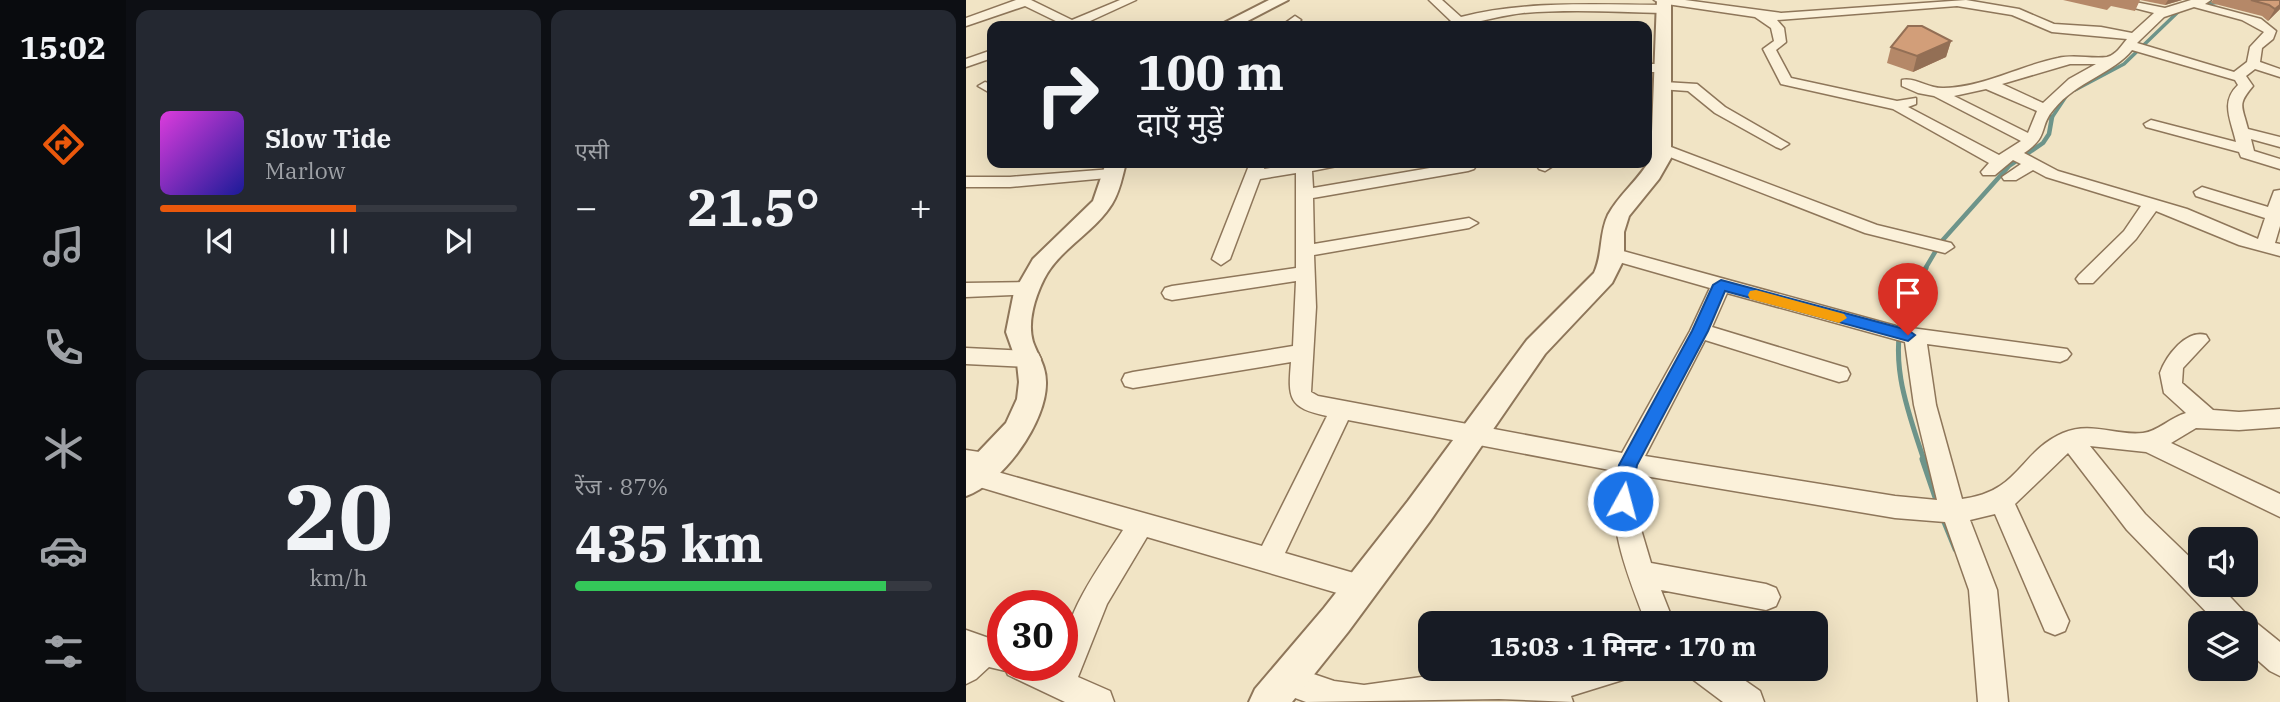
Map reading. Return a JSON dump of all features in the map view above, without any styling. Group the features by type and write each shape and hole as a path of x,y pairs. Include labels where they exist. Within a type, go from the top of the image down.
{"street":[{"path":"1078,21 1130,0"},
{"path":"1237,21 1281,0"},
{"path":"1435,0 1452,21"},
{"path":"1506,0 1518,10"},
{"path":"2109,0 2165,12"},
{"path":"2155,0 2178,7"},
{"path":"966,22 1024,1 1061,21"},
{"path":"1468,21 1518,10 1663,2 1760,16 1874,11 1957,1 2015,12 2057,29 2101,31 2136,45 2238,77 2246,86 2234,98 2245,149 2251,156 2280,164"},
{"path":"1278,691 1361,587 1475,435 1536,347 1604,277 1610,267 1613,232 1619,215 1652,175 1663,149 1658,74 1663,2"},
{"path":"2010,177 2032,141 2045,108 2079,79 2136,45 2152,23 2165,12 2199,3 2272,31 2257,45 2253,64 2238,77"},
{"path":"2099,10 2152,23"},
{"path":"1760,16 1774,23 1779,32 1780,42 1769,49 1786,81 1900,106 2070,60 2113,61"},
{"path":"2257,45 2280,51"},
{"path":"966,63 987,56"},
{"path":"2253,64 2280,73"},
{"path":"1658,74 1692,87 1720,110 1781,144"},
{"path":"2017,75 2038,74 2079,79"},
{"path":"1907,83 1920,91 1941,94 2032,141"},
{"path":"1987,83 2045,108"},
{"path":"1900,106 1902,110 1994,167 2022,159 2064,178 2196,218 2233,237 2273,249 2274,215 2280,195"},
{"path":"2151,124 2245,149"},
{"path":"2241,132 2280,142"},
{"path":"1663,149 1871,229 1938,246"},
{"path":"1222,259 1256,169 1280,168"},
{"path":"1304,168 1306,273 1301,396 1312,404 1628,465 1943,510 1979,508 2001,500 2020,487 2052,453 2071,440 2084,436 2147,442 2159,439 2187,421 2280,418"},
{"path":"1305,194 1456,168"},
{"path":"966,182 1010,182 1114,169 1111,185 1100,205 1049,253 1027,289 1019,322 1020,342 1030,359 1034,382 1030,402 1022,423 1011,440 974,470"},
{"path":"2202,192 2274,215"},
{"path":"2086,278 2129,237 2151,204"},
{"path":"1306,251 1469,223"},
{"path":"1612,254 1906,335 2060,354"},
{"path":"1172,293 1306,273"},
{"path":"1656,611 1625,520 1623,486 1628,465 1700,331 1721,285"},
{"path":"966,290 1027,289"},
{"path":"1700,331 1839,374"},
{"path":"1906,335 1929,428 1943,510 1974,560 1983,590 1993,702"},
{"path":"2199,340 2175,362 2169,372 2169,379 2172,387 2208,419"},
{"path":"1133,380 1303,352"},
{"path":"966,356 1030,359"},
{"path":"1269,559 1341,410"},
{"path":"2071,440 2136,523 2225,611"},
{"path":"2147,442 2280,506"},
{"path":"974,470 1142,523 1361,587"},
{"path":"2001,500 2055,621"},
{"path":"1060,684 1096,596 1142,523"},
{"path":"1642,573 1766,597"},
{"path":"2258,642 2280,662"},
{"path":"1053,681 1099,702"},
{"path":"1278,691 1326,694 1367,701 1489,684 1513,684 1548,696 1586,681"},
{"path":"1719,681 1749,702"}],"building":[{"path":"2251,0 2280,0 2280,5 2275,9"},
{"path":"1908,26 1922,26 1951,41 1917,56 1891,47"}],"waterway":[{"path":"2202,5 2230,0"},
{"path":"2075,90 2124,64 2179,11"},
{"path":"2052,118 2067,95"},
{"path":"1925,269 1941,242 2009,166 2043,143 2049,134 2052,118"},
{"path":"1924,460 1906,403 1898,346 1905,306 1926,268"},
{"path":"1923,459 1938,503"},
{"path":"1945,522 1956,549"}],"slow traffic":[{"path":"1756,295 1839,318"}],"route":[{"path":"1623,501 1628,465 1700,331 1721,285 1908,335"}]}
